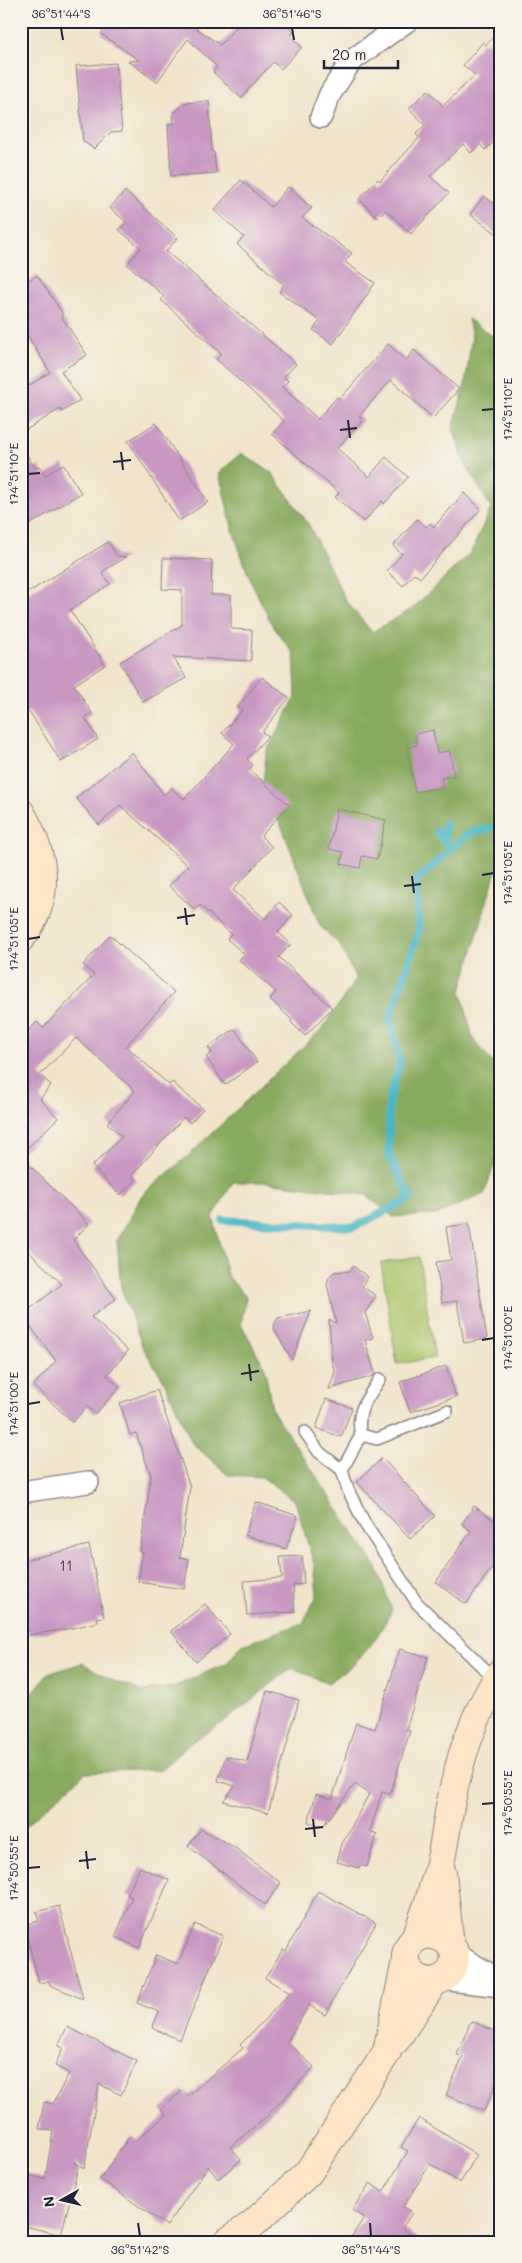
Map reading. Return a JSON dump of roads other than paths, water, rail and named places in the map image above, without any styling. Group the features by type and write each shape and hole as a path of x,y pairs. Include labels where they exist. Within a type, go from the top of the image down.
{"street":[{"path":"321,117 330,94 351,61 407,21"},
{"path":"21,813 39,849 43,883 40,902 21,938"},
{"path":"21,1492 88,1482"},
{"path":"387,2051 410,1950 425,1915 441,1862 452,1794 462,1756 475,1719 498,1677"},
{"path":"227,2242 254,2224 308,2173 387,2051 438,1980 452,1968 452,1949 441,1862"},
{"path":"410,1950 430,1934 445,1939 452,1949 501,1981"},
{"path":"410,1950 413,1975 420,1980 501,1986"}],"lane":[{"path":"342,1470 361,1435 358,1423 361,1409 380,1379"},
{"path":"361,1435 377,1439 447,1411"},
{"path":"305,1432 320,1452 342,1470 348,1490 365,1524 417,1603 498,1677"}],"waterway":[{"path":"445,824 445,841"},
{"path":"451,849 470,833 501,826"},
{"path":"223,1220 354,1227 411,1198 389,1156 389,1100 400,1063 390,1019 419,931 416,881 451,849 437,832"}]}
